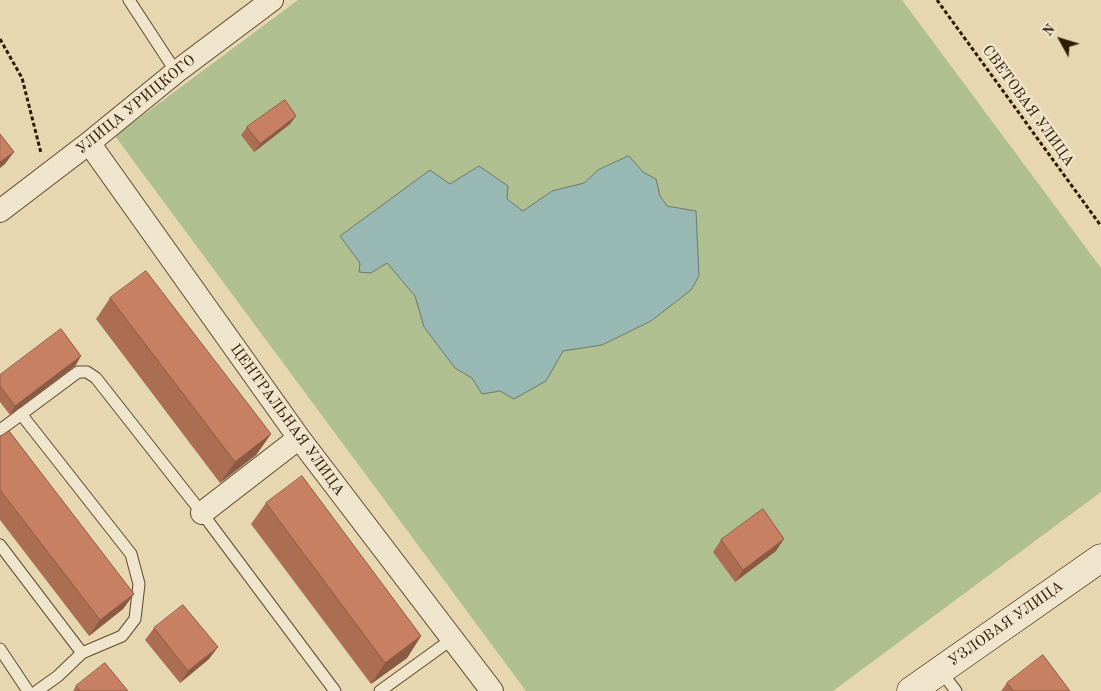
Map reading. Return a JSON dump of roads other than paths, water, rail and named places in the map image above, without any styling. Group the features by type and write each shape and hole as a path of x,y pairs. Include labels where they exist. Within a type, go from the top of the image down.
{"street":[{"name":"УЛИЦА УРИЦКОГО","path":"0,211 89,143 176,72 272,0"},
{"name":"ЦЕНТРАЛЬНАЯ УЛИЦА","path":"89,143 299,438 492,691"},
{"path":"202,513 299,438"},
{"name":"УЗЛОВАЯ УЛИЦА","path":"911,691 948,680 1101,558"}],"lane":[{"path":"129,0 176,72"},
{"path":"0,430 78,372 87,372 96,378 202,513 335,691"},
{"path":"22,414 131,554 139,584 135,619 122,636 82,653 58,676 37,691"},
{"path":"0,545 82,653"},
{"path":"380,691 452,639"},
{"path":"0,650 28,691"},
{"path":"52,691 58,676"}],"water":[{"path":"629,156 643,172 656,179 660,196 667,206 696,211 699,276 691,290 651,321 602,345 563,351 546,381 514,399 500,391 482,394 472,378 455,368 424,327 415,296 387,263 371,273 359,272 360,263 340,236 430,170 450,184 479,166 508,186 507,199 523,211 552,191 584,183 598,170"}]}
